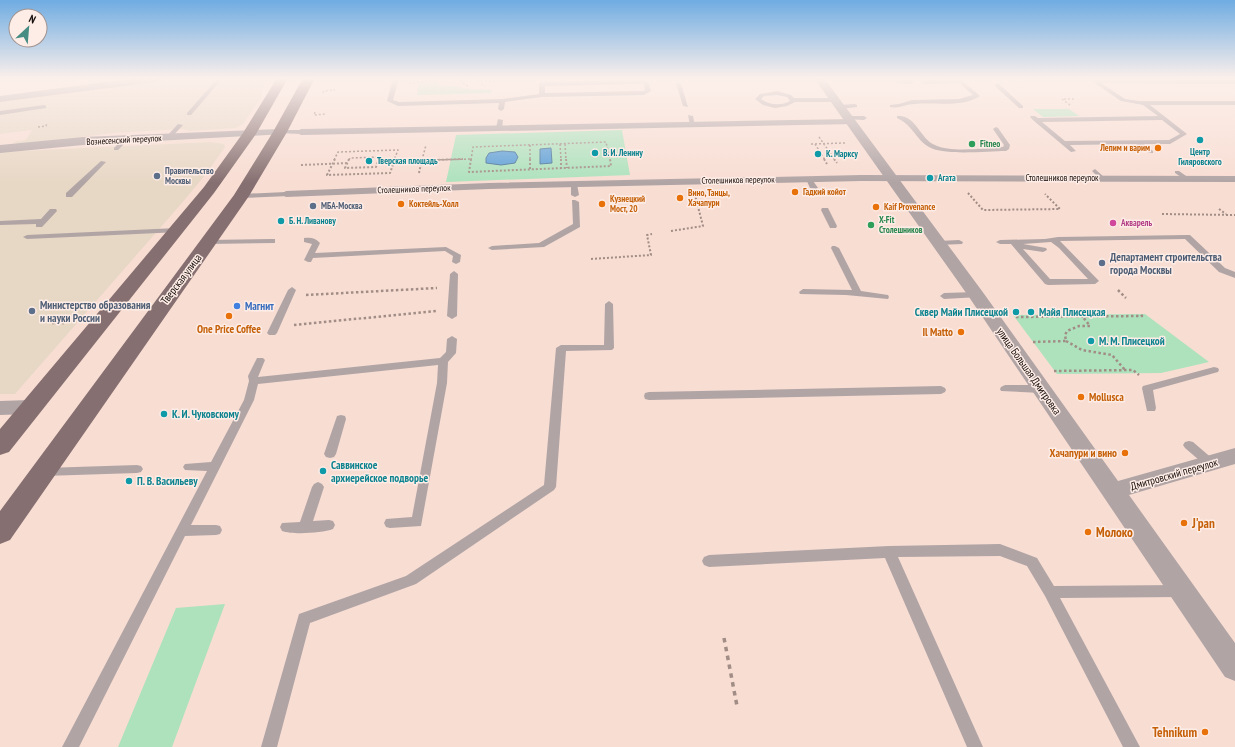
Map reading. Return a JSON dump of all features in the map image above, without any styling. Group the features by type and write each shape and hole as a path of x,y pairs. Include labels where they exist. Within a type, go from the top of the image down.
{"main road":[{"path":"0,446 209,190 261,113"},
{"name":"Тверская улица","path":"0,532 240,196 290,113"}],"street":[{"path":"301,132 499,124 559,127 691,120 809,122 846,113"},
{"name":"улица Большая Дмитровка","path":"850,113 891,178 976,296 1044,380 1113,491 1235,667"},
{"name":"Вознесенский переулок","path":"0,149 59,143 280,132"},
{"name":"Столешников переулок","path":"286,194 415,189 575,194 691,181 847,178 1182,175 1235,179"},
{"path":"0,408 30,408"},
{"name":"Дмитровский переулок","path":"1113,491 1235,456"}],"lane":[{"path":"1063,143 1170,142 1184,134 1156,113"},
{"path":"900,117 907,120 931,146 944,150 1006,149 1007,145 996,129"},
{"path":"1072,151 1035,118 1162,118"},
{"path":"169,138 180,125"},
{"path":"280,132 301,132"},
{"path":"116,149 126,139"},
{"path":"1138,142 1151,152"},
{"path":"69,195 103,162"},
{"path":"809,179 814,188"},
{"name":"Столешников переулок","path":"240,196 286,194"},
{"path":"492,248 541,245 577,225 575,194"},
{"path":"825,210 833,226"},
{"path":"53,211 27,236 177,230"},
{"path":"0,223 43,221"},
{"path":"1000,242 1015,243 1053,240 1187,237 1222,270 1235,275"},
{"path":"308,240 312,240 316,243 308,259 446,249 457,255 456,262"},
{"path":"1015,243 1048,282 1095,281 1062,246 1053,240"},
{"path":"208,242 272,241"},
{"path":"938,242 959,242"},
{"path":"1015,243 1043,250"},
{"path":"835,248 858,294"},
{"path":"452,316 454,274"},
{"path":"803,292 846,292 885,297"},
{"path":"274,330 291,293"},
{"path":"944,296 976,296"},
{"path":"269,747 304,619 411,580 550,487 561,348 609,348 609,304"},
{"path":"254,381 443,361 451,353 452,339"},
{"path":"70,747 216,466 248,400 254,381 253,376 260,360"},
{"path":"390,523 417,522 442,383 443,361"},
{"path":"1151,408 1147,388 1214,370"},
{"path":"1005,389 1044,380"},
{"path":"649,396 941,390"},
{"path":"330,454 341,419"},
{"path":"1189,445 1210,463"},
{"path":"189,467 216,466"},
{"path":"44,472 137,469"},
{"path":"305,527 318,487"},
{"path":"286,527 329,526"},
{"path":"181,531 216,530"},
{"path":"709,561 889,552 1000,550 1032,562 1050,592 1132,747"},
{"path":"889,552 975,747"},
{"path":"1050,592 1182,591"}],"path":[{"path":"315,113 314,115 325,114"},
{"path":"809,122 847,178"},
{"path":"38,127 46,126 47,123"},
{"path":"559,127 562,172"},
{"path":"415,189 428,140"},
{"path":"560,144 606,142 611,166 561,168"},
{"path":"811,144 846,143"},
{"path":"539,144 473,147 469,172 540,169"},
{"path":"565,144 567,168"},
{"path":"530,145 530,169"},
{"path":"398,150 390,173 327,176 338,152 368,151 398,150"},
{"path":"365,158 368,151"},
{"path":"380,157 376,167 345,168 350,158 365,158 380,157"},
{"path":"378,162 471,159"},
{"path":"301,164 348,163"},
{"path":"358,174 361,168"},
{"path":"191,173 197,172"},
{"path":"955,177 983,210 1060,210 1027,177"},
{"path":"671,231 703,226 691,181"},
{"path":"1219,209 1226,214"},
{"path":"1162,214 1235,214"},
{"path":"592,259 650,255 647,235 652,234"},
{"path":"291,293 438,288"},
{"path":"1118,290 1126,298"},
{"path":"274,330 436,311"},
{"path":"1014,318 1142,316 1140,313"},
{"path":"1066,341 1065,335 1071,328 1090,326 1082,317"},
{"path":"52,323 64,323"},
{"path":"1027,342 1066,341 1076,349 1086,352 1112,355 1125,370"},
{"path":"1044,380 1133,370"},
{"path":"724,638 737,706"}],"shaded area":[{"path":"0,113 251,113 243,124 235,128 114,133 17,144 13,142 26,140 32,130 0,134"},
{"path":"211,142 224,144 225,147 206,174 181,204 15,394 0,394 0,152"}],"green space":[{"path":"1038,113 1075,113 1079,116 1043,117"},
{"path":"622,130 630,175 446,182 456,135"},
{"path":"1145,314 1209,362 1161,373 1057,374 1013,315"},
{"path":"225,604 172,747 118,747 176,608"}],"water":[{"path":"551,148 552,163 540,164 540,149"},
{"path":"502,151 515,152 518,157 515,163 501,165 486,163 486,158 489,153"}],"place":[{"name":"Центр Гиляровского","path":"1200,140"},
{"name":"Fitneo","path":"972,144"},
{"name":"Лепим и варим","path":"1158,148"},
{"name":"В. И. Ленину","path":"595,153"},
{"name":"К. Марксу","path":"818,154"},
{"name":"Тверская площадь","path":"369,161"},
{"name":"Правительство Москвы","path":"157,176"},
{"name":"Агата","path":"930,178"},
{"name":"Гадкий койот","path":"795,192"},
{"name":"Вино, Танцы, Хачапури","path":"680,198"},
{"name":"Коктейль-Холл","path":"401,204"},
{"name":"Кузнецкий Мост, 20","path":"602,204"},
{"name":"МБА-Москва","path":"313,206"},
{"name":"Kaif Provenance","path":"876,207"},
{"name":"Б. Н. Ливанову","path":"281,221"},
{"name":"Акварель","path":"1113,223"},
{"name":"X-Fit Столешников","path":"871,225"},
{"name":"Департамент строительства города Москвы","path":"1102,263"},
{"name":"Магнит","path":"237,306"},
{"name":"Министерство образования и науки России","path":"32,311"},
{"name":"Сквер Майи Плисецкой","path":"1016,312"},
{"name":"Майя Плисецкая","path":"1031,312"},
{"name":"One Price Coffee","path":"229,316"},
{"name":"Il Matto","path":"961,332"},
{"name":"М. М. Плисецкой","path":"1091,341"},
{"name":"Mollusca","path":"1081,397"},
{"name":"К. И. Чуковскому","path":"164,414"},
{"name":"Хачапури и вино","path":"1125,453"},
{"name":"Саввинское архиерейское подворье","path":"323,471"},
{"name":"П. В. Васильеву","path":"129,481"},
{"name":"J'pan","path":"1184,523"},
{"name":"Молоко","path":"1088,532"},
{"name":"Tehnikum","path":"1205,732"}]}
